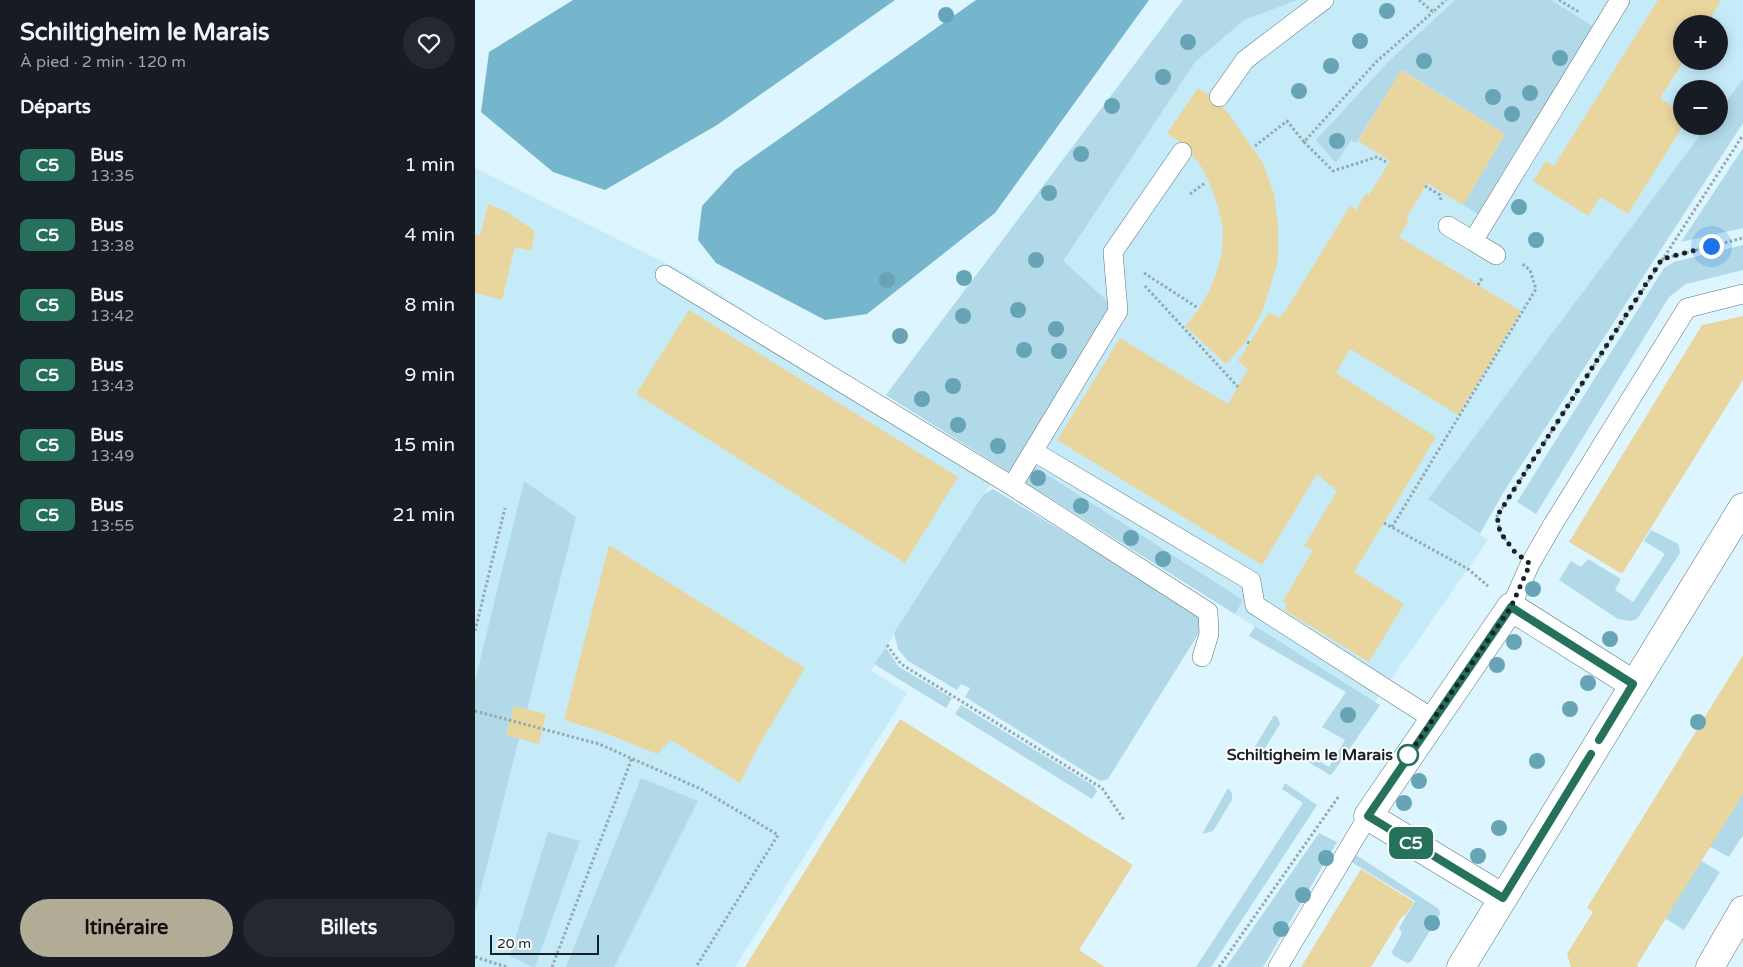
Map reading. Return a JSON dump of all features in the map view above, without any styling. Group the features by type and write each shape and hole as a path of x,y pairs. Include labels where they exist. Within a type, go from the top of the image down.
{"street":[{"path":"1461,967 1743,507"},
{"path":"1503,898 1368,816 1511,607 1633,684"},
{"path":"1710,967 1743,910"}],"lane":[{"path":"1219,97 1245,60 1324,0"},
{"path":"1473,241 1620,0"},
{"path":"1012,486 1118,311 1113,252 1182,152"},
{"path":"1448,226 1496,255"},
{"path":"665,275 1012,486 1208,612 1209,634 1202,657"},
{"path":"1511,607 1530,564 1552,526 1687,308 1743,294"},
{"path":"1033,451 1251,581 1255,605 1433,719"},
{"path":"1278,967 1368,816"}],"path":[{"path":"1419,0 1433,12"},
{"path":"1304,142 1376,62 1446,0"},
{"path":"1255,146 1287,122 1333,171 1377,157 1387,163"},
{"path":"1530,564 1514,551 1500,532 1497,516 1743,135"},
{"path":"1189,194 1205,183"},
{"path":"1662,259 1743,238"},
{"path":"1113,252 1198,308"},
{"path":"1113,252 1237,387"},
{"path":"1392,527 1536,289 1530,270 1506,253 1496,255"},
{"path":"475,631 505,508"},
{"path":"1384,522 1468,568 1511,607"},
{"path":"887,645 901,664 1102,788 1124,820"},
{"path":"475,712 599,744 701,789 778,835 696,967"},
{"path":"552,967 632,758"},
{"path":"1219,967 1339,796"},
{"path":"475,956 507,967"}],"shaded area":[{"path":"573,0 895,0 717,125 605,190 553,172 481,112 489,52"},
{"path":"976,0 1149,0 995,213 867,314 825,320 716,263 698,240 702,206 735,170"},
{"path":"1183,0 1743,0 1743,79 1728,99 1728,80 1673,80 1673,135 1700,135 1428,499 1488,540 1375,702 886,395"},
{"path":"1183,0 1297,0 1244,20 1195,62 1063,261 1113,306 1009,472 886,395"},
{"path":"1455,0 1551,0 1594,27 1478,214 1463,205 1505,134 1402,70 1356,143 1351,140 1336,163 1316,140 1390,60"},
{"path":"1743,79 1743,123 1503,493 1480,534 1428,499 1700,135 1728,135 1728,99"},
{"path":"1743,148 1743,228 1681,242"},
{"path":"475,168 699,280 853,383 999,471 871,671 907,693 735,967 475,967"},
{"path":"1743,245 1743,270 1686,284 1669,297 1536,514 1517,502 1664,268 1674,262"},
{"path":"1032,465 1243,600 1235,614 1023,481"},
{"path":"524,481 576,517 527,709 514,707 506,735 519,739 475,912 475,681"},
{"path":"993,489 1199,614 1201,627 1197,636 1108,779 1100,781 965,697 970,688 961,684 957,690 908,661 898,649 894,633 983,495"},
{"path":"1651,530 1677,543 1680,553 1637,619 1630,621 1618,619 1559,580 1571,561 1581,567 1588,559 1621,579 1615,590 1633,602 1665,554 1644,541"},
{"path":"1255,626 1380,705 1332,774 1330,775 1310,763 1304,756 1307,754 1329,767 1345,740 1322,727 1346,692 1249,636"},
{"path":"886,648 899,667 952,698 946,708 874,664"},
{"path":"961,705 1094,786 1097,791 1092,799 955,714"},
{"path":"1274,715 1278,718 1280,724 1259,758 1252,761 1247,760"},
{"path":"641,778 698,801 614,967 566,967"},
{"path":"1285,783 1317,805 1211,967 1196,967 1303,803 1282,789"},
{"path":"1743,787 1743,835 1729,857 1707,845"},
{"path":"1228,788 1232,793 1232,800 1213,831 1202,834"},
{"path":"548,832 580,841 535,967 533,967 510,956"},
{"path":"1319,833 1337,842 1263,967 1226,967"},
{"path":"1356,855 1439,909 1440,914 1411,962 1407,963 1393,955 1392,952 1402,933 1399,928 1415,901 1350,861"},
{"path":"1698,859 1720,872 1684,930 1663,917"}],"building":[{"path":"1658,0 1721,1 1712,15 1673,15 1673,70 1678,70 1660,98 1673,107 1673,135 1677,135 1628,214 1600,197 1588,216 1533,181 1546,161 1554,166"},
{"path":"1401,70 1505,134 1463,205 1427,183 1406,219 1409,221 1399,237 1521,311 1458,415 1350,349 1336,373 1436,437 1354,572 1404,604 1369,662 1284,610 1287,604 1283,601 1313,550 1304,546 1337,491 1317,474 1262,565 1057,440 1120,338 1228,404 1248,369 1238,361 1269,312 1279,318 1286,310 1350,206 1356,210 1366,193 1369,195 1390,161 1358,141"},
{"path":"1198,88 1213,97 1228,113 1263,163 1274,194 1278,224 1278,261 1263,310 1245,343 1226,364 1185,326 1199,309 1209,291 1222,253 1223,229 1210,184 1199,163 1183,145 1167,133"},
{"path":"488,204 507,212 535,231 531,251 515,247 502,300 475,293 475,234 480,236"},
{"path":"689,310 958,477 905,563 636,394"},
{"path":"1743,316 1743,380 1622,574 1569,542 1702,325"},
{"path":"609,545 805,668 758,747 740,783 671,740 657,754 605,733 564,720"},
{"path":"1743,655 1743,794 1637,965 1638,967 1571,967 1567,954 1593,912 1587,908"},
{"path":"514,706 546,714 539,744 506,735"},
{"path":"900,719 1133,865 1079,950 1105,967 745,967"},
{"path":"1361,869 1414,902 1405,916 1403,915 1371,967 1301,967"}],"bus line":[{"name":"C5","path":"1591,754 1503,898 1477,884 1368,816 1511,607 1633,684 1599,740"}],"place":[{"name":"Schiltigheim le Marais","path":"1408,755"}],"route":[{"path":"1408,755 1407,757 1511,607 1530,564 1514,551 1500,532 1497,516 1662,259 1711,246"}]}
